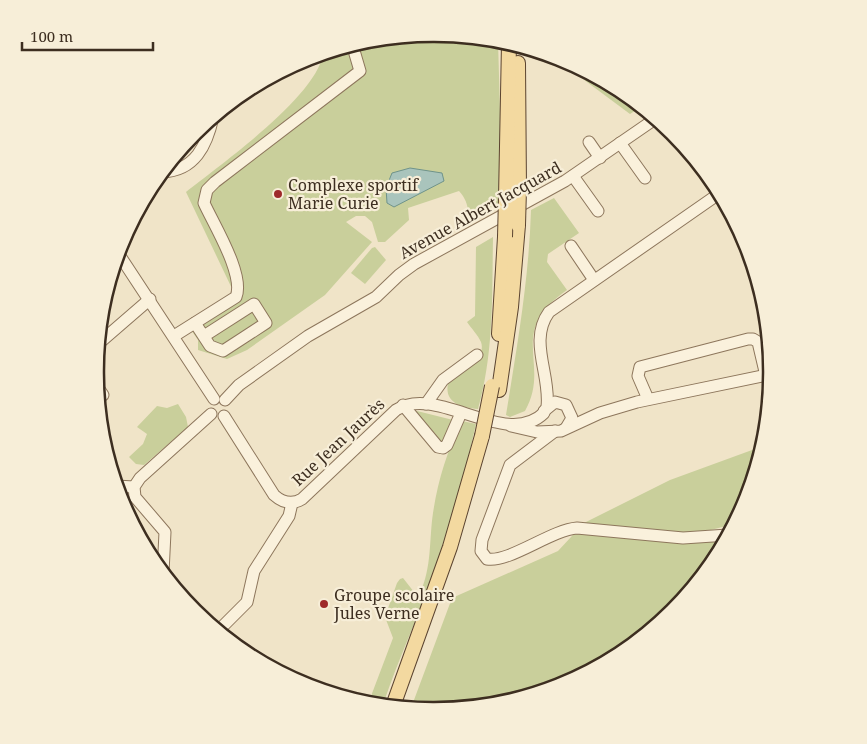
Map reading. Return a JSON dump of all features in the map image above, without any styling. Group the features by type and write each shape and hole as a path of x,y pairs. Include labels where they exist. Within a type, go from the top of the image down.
{"main road":[{"path":"496,388 505,237 509,52"},
{"path":"403,700 460,543 486,437 512,307 519,189 518,54"},
{"path":"395,699 446,561 486,437"}],"street":[{"path":"174,336 236,297 239,289 237,274 204,203 207,190 360,71 355,54"},
{"name":"Avenue Albert Jacquard","path":"220,399 308,336 376,297 399,275 414,264 573,176 649,122"},
{"path":"171,172 188,165 202,151 208,132"},
{"path":"589,142 600,158"},
{"path":"620,143 645,178"},
{"path":"573,176 598,211"},
{"path":"558,430 544,423 548,392 540,346 546,315 557,305 713,198"},
{"path":"571,246 594,280"},
{"path":"123,260 174,336 229,409 224,416 218,418 211,414 209,406 220,399"},
{"path":"106,337 150,299"},
{"path":"195,323 210,346 222,351 266,323 254,304 204,336"},
{"path":"648,399 638,376 637,371 640,367 748,338 758,342 762,355"},
{"path":"426,404 443,380 477,355"},
{"path":"546,372 572,418 510,465 482,540 481,551 487,559 500,558 562,531 577,528 683,538 720,536"},
{"path":"500,422 529,430 558,430 600,412 648,399 763,376"},
{"path":"500,422 525,422 538,418 553,403 566,405 584,413 600,412"},
{"name":"Rue Jean Jaurès","path":"223,626 247,602 254,571 289,516 292,502 302,499 403,405 426,404 500,422"},
{"path":"403,405 438,448 443,448 447,445 461,413"},
{"path":"164,560 165,532 135,497 134,487 140,478 211,414"},
{"path":"224,416 274,495 282,501 292,502 301,512"},
{"path":"124,486 134,487"}],"green space":[{"name":"Complexe sportif Marie Curie","path":"434,42 477,45 498,49 501,201 466,224 467,206 459,191 408,208 409,220 385,242 378,242 372,222 365,216 356,216 346,222 372,242 325,295 247,350 227,359 198,350 198,340 189,327 236,297 186,192 265,129 304,90 317,71 320,63 328,60 390,45"},
{"path":"579,76 617,98 634,111 630,114"},
{"path":"554,198 579,233 548,254 547,262 567,290 549,306 538,320 534,335 532,394 525,411 510,417 506,415 525,287 531,210"},
{"path":"493,237 490,345 478,409 465,407 454,402 448,394 447,387 449,380 466,369 480,354 482,348 481,342 467,322 475,316 476,247"},
{"path":"375,247 386,260 365,284 351,273 372,248"},
{"path":"178,404 186,417 188,427 144,465 136,464 129,457 143,444 147,434 137,427 157,406 167,408"},
{"path":"416,412 453,420 442,444"},
{"path":"462,421 476,424 458,498 429,587 385,698 371,695 393,638 385,617 397,583 403,578 414,592 420,593 424,583 427,573 433,513 444,466"},
{"path":"754,449 746,478 725,526 680,538 718,539 695,573 651,620 617,646 579,668 539,684 477,699 434,702 414,701 452,598 558,551 584,523 670,480"}],"water":[{"path":"410,168 442,173 444,181 394,207 387,203 386,188 392,173"}],"place":[{"name":"Complexe sportif Marie Curie","path":"278,194"},
{"name":"Groupe scolaire Jules Verne","path":"324,604"}]}
